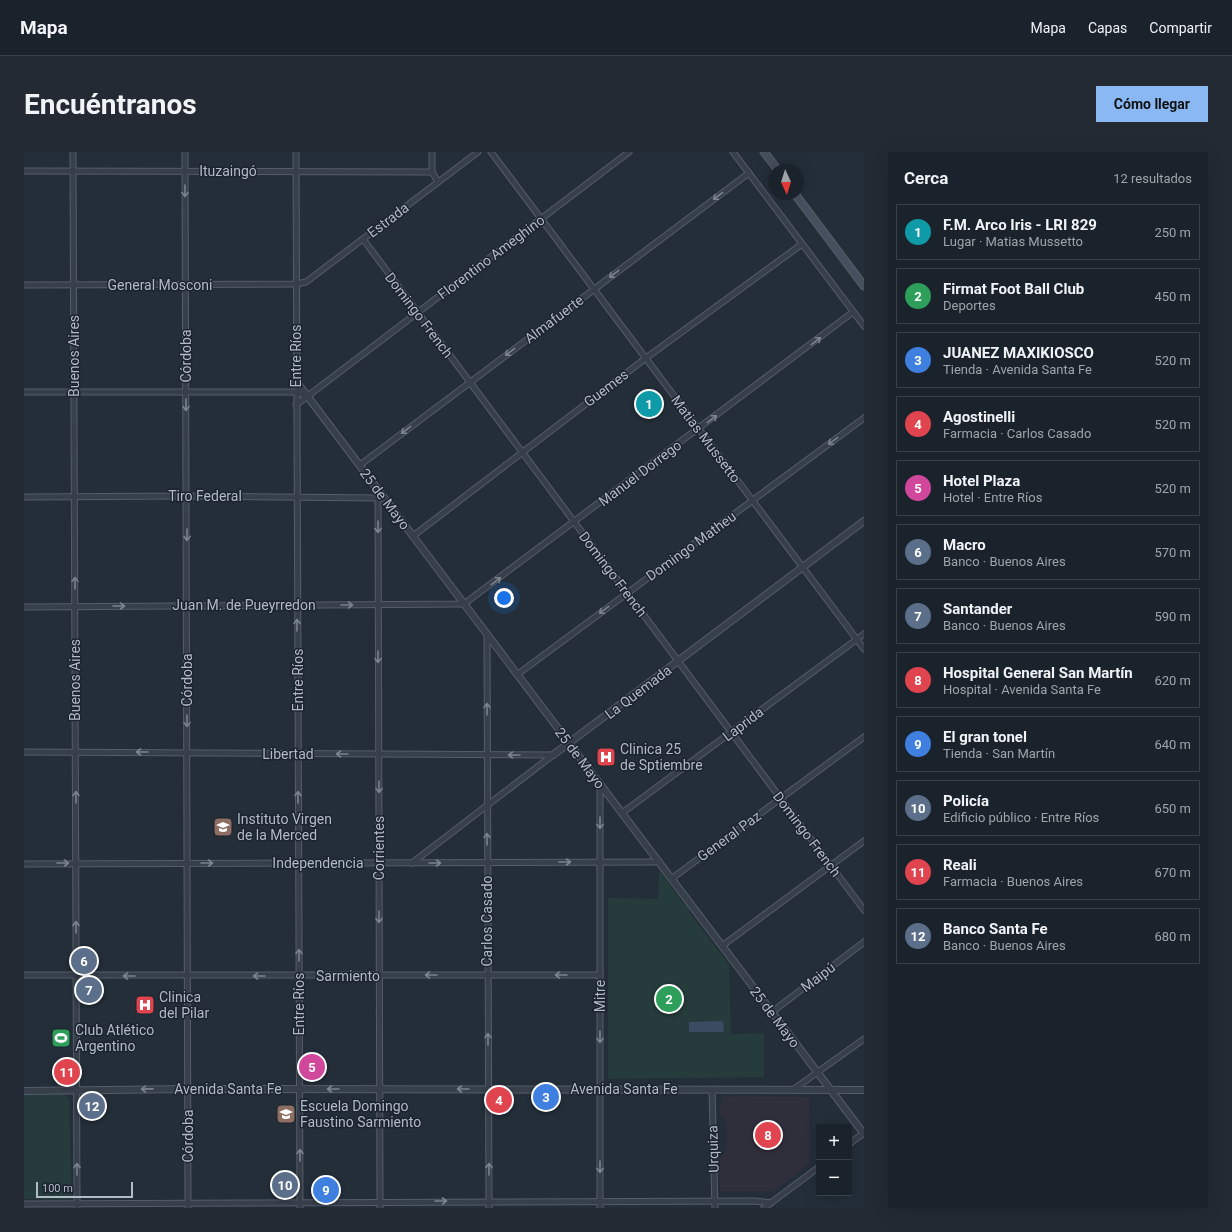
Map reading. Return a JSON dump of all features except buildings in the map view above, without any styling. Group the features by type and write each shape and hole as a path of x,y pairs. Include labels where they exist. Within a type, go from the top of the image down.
{"main road":[{"path":"764,152 773,164"},
{"path":"800,200 864,286"}],"street":[{"name":"Buenos Aires","path":"73,152 77,1206"},
{"name":"Córdoba","path":"185,152 188,1205"},
{"name":"Entre Ríos","path":"296,152 300,1208"},
{"path":"432,152 432,172 438,182"},
{"name":"Estrada","path":"296,284 306,282 478,152"},
{"name":"Matias Mussetto","path":"491,152 864,649"},
{"name":"Florentino Ameghino","path":"296,405 629,152"},
{"path":"733,152 864,326"},
{"name":"Ituzaingó","path":"24,171 432,172"},
{"name":"Almafuerte","path":"360,465 749,173"},
{"name":"Domingo French","path":"363,239 864,910"},
{"name":"Guemes","path":"413,536 646,358 802,244"},
{"name":"General Mosconi","path":"24,285 296,284"},
{"name":"Manuel Dorrego","path":"464,604 853,312"},
{"name":"25 de Mayo","path":"296,382 378,488 864,1134"},
{"path":"24,392 296,392 307,396"},
{"name":"Domingo Matheu","path":"518,674 864,418"},
{"name":"Corrientes","path":"378,488 380,1208"},
{"name":"Tiro Federal","path":"24,496 385,498"},
{"name":"La Quemada","path":"412,863 864,521"},
{"name":"Juan M. de Pueyrredon","path":"24,607 464,604"},
{"name":"Carlos Casado","path":"487,634 489,1208"},
{"name":"Laprida","path":"622,813 864,634"},
{"name":"General Paz","path":"671,879 864,737"},
{"name":"Libertad","path":"24,752 553,756"},
{"name":"Mitre","path":"600,784 600,1208"},
{"path":"722,946 864,841"},
{"name":"Independencia","path":"24,864 659,862"},
{"name":"Maipú","path":"772,1012 864,942"},
{"name":"Sarmiento","path":"24,975 600,975"},
{"path":"794,1090 864,1038"},
{"name":"Avenida Santa Fe","path":"24,1091 188,1089 864,1090"},
{"name":"Urquiza","path":"712,1089 715,1208"},
{"path":"852,1142 864,1134"},
{"path":"764,1208 816,1169"},
{"path":"24,1204 77,1206 380,1201 715,1202 755,1200 771,1203"}],"shaded area":[{"path":"721,1096 810,1097 809,1164 774,1191 720,1191 718,1160 726,1152 727,1125 720,1115"}],"green space":[{"path":"659,870 684,904 689,905 689,912 729,965 731,1034 764,1033 764,1077 608,1079 608,898 658,899"},
{"path":"24,1094 64,1094 69,1099 72,1197 70,1200 24,1199"}],"water":[{"path":"723,1021 724,1032 689,1032 689,1022"}],"place":[{"name":"F.M. Arco Iris - LRI 829","path":"649,404"},
{"name":"Clinica 25 de Sptiembre","path":"606,757"},
{"name":"Instituto Virgen de la Merced","path":"223,827"},
{"name":"Macro","path":"84,961"},
{"name":"Santander","path":"89,990"},
{"name":"Firmat Foot Ball Club","path":"669,999"},
{"name":"Clinica del Pilar","path":"145,1005"},
{"name":"Club Atlético Argentino","path":"61,1038"},
{"name":"Hotel Plaza","path":"312,1067"},
{"name":"Reali","path":"67,1072"},
{"name":"JUANEZ MAXIKIOSCO","path":"546,1097"},
{"name":"Agostinelli","path":"499,1100"},
{"name":"Banco Santa Fe","path":"92,1106"},
{"name":"Escuela Domingo Faustino Sarmiento","path":"286,1114"},
{"name":"Hospital General San Martín","path":"768,1135"},
{"name":"Policía","path":"285,1185"},
{"name":"El gran tonel","path":"326,1190"}]}
